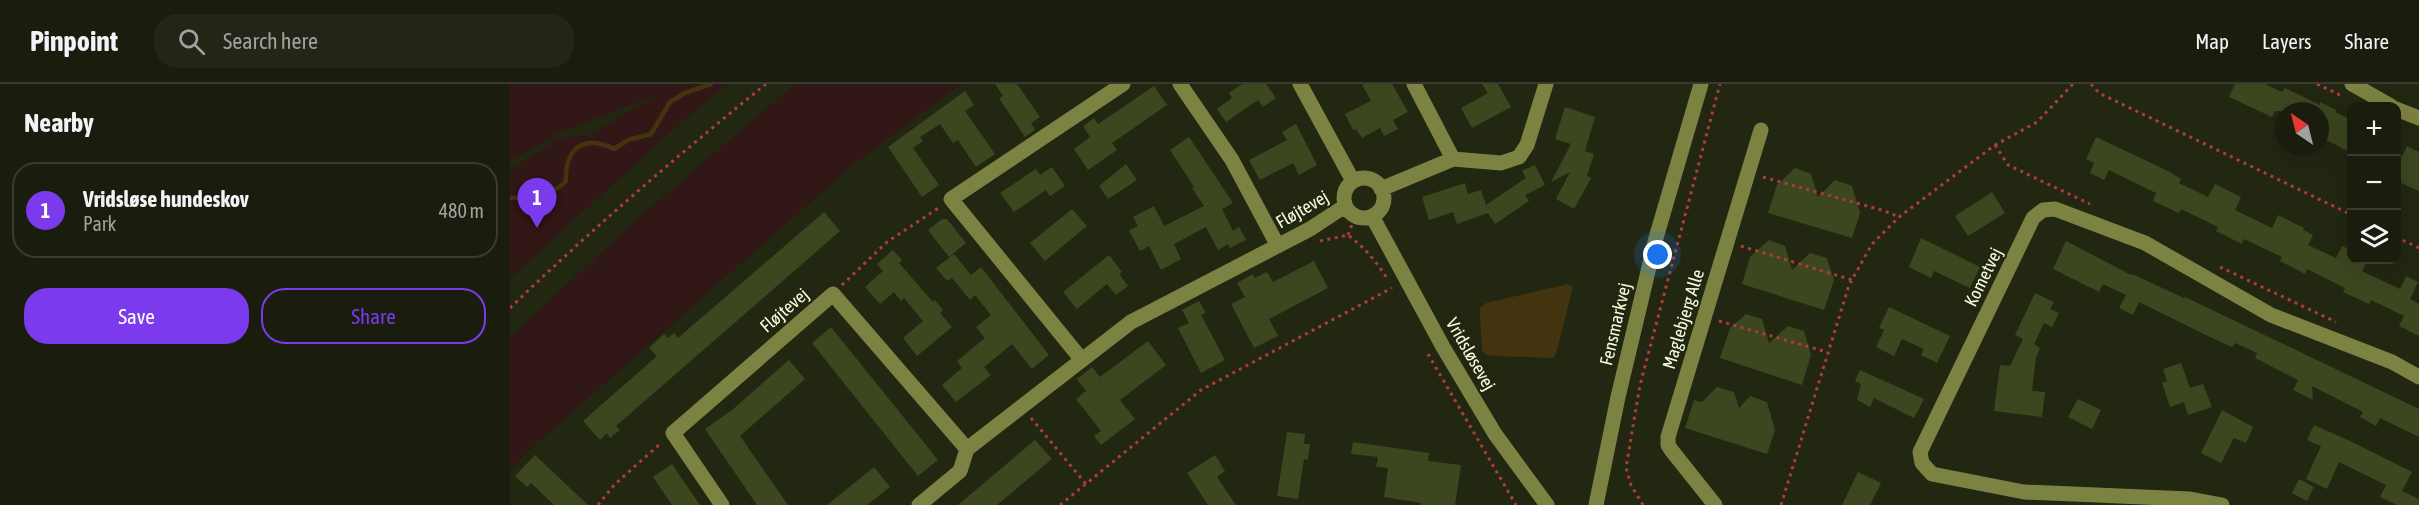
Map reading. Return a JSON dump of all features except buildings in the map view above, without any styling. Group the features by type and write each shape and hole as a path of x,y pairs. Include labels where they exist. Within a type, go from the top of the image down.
{"street":[{"path":"1082,360 951,199 1123,84"},
{"name":"Fløjtevej","path":"1180,84 1232,160 1278,246"},
{"path":"1300,84 1353,182"},
{"path":"1414,84 1454,159"},
{"path":"1381,189 1454,159 1501,163 1519,157 1527,145 1546,84"},
{"name":"Fensmarkvej","path":"1596,505 1618,397 1656,238 1701,84"},
{"path":"2352,84 2384,102"},
{"path":"2401,111 2419,118"},
{"name":"Maglebjerg Alle","path":"1715,505 1668,445 1668,437 1761,130"},
{"path":"1365,178 1372,180 1381,189 1383,201 1372,216 1367,218 1350,211 1344,195 1353,182 1365,178"},
{"name":"Kometvej","path":"2222,505 2190,499 2024,492 1932,474 1922,463 1920,452 2032,218 2043,210 2055,209 2145,243 2271,315 2392,362 2419,377"},
{"name":"Fløjtevej","path":"919,505 960,471 967,449 1131,322 1310,229 1350,211"},
{"name":"Vridsløsevej","path":"1372,216 1443,347 1495,434 1547,505"},
{"name":"Fløjtevej","path":"673,433 833,294 967,449"},
{"path":"673,433 722,505"}],"path":[{"path":"510,308 558,262 766,84"},
{"path":"1643,505 1630,485 1626,468 1640,385 1720,84"},
{"path":"1781,505 1827,352 1852,279 1872,244 1899,217 1995,145 2037,122 2073,84"},
{"path":"2091,84 2099,93 2347,213"},
{"path":"1748,173 1885,211 1899,217"},
{"path":"833,294 887,242 951,199"},
{"path":"1348,235 1350,211"},
{"path":"1310,229 1321,242 1348,235"},
{"path":"1348,235 1376,261 1398,297"},
{"path":"2401,239 2419,248"},
{"path":"1727,242 1852,279"},
{"path":"1060,505 1201,390 1392,288"},
{"path":"1704,317 1827,352"},
{"path":"1424,346 1445,386 1516,505"},
{"path":"1021,406 1086,484"},
{"path":"598,505 615,484 673,433"}],"shaded area":[{"path":"510,84 728,84 687,117 510,278 510,170 560,138 587,136 662,93 560,132 510,162"},
{"path":"795,84 961,84 855,163 528,451 510,471 510,338 629,226"},
{"path":"1568,284 1573,287 1556,354 1553,358 1494,356 1482,351 1480,308 1486,303"}],"waterway":[{"path":"510,198 540,195 554,190 566,181 569,160 578,147 594,143 614,149 628,140 651,134 670,102 685,93 711,84"}],"place":[{"name":"Vridsløse hundeskov","path":"537,228"}]}
